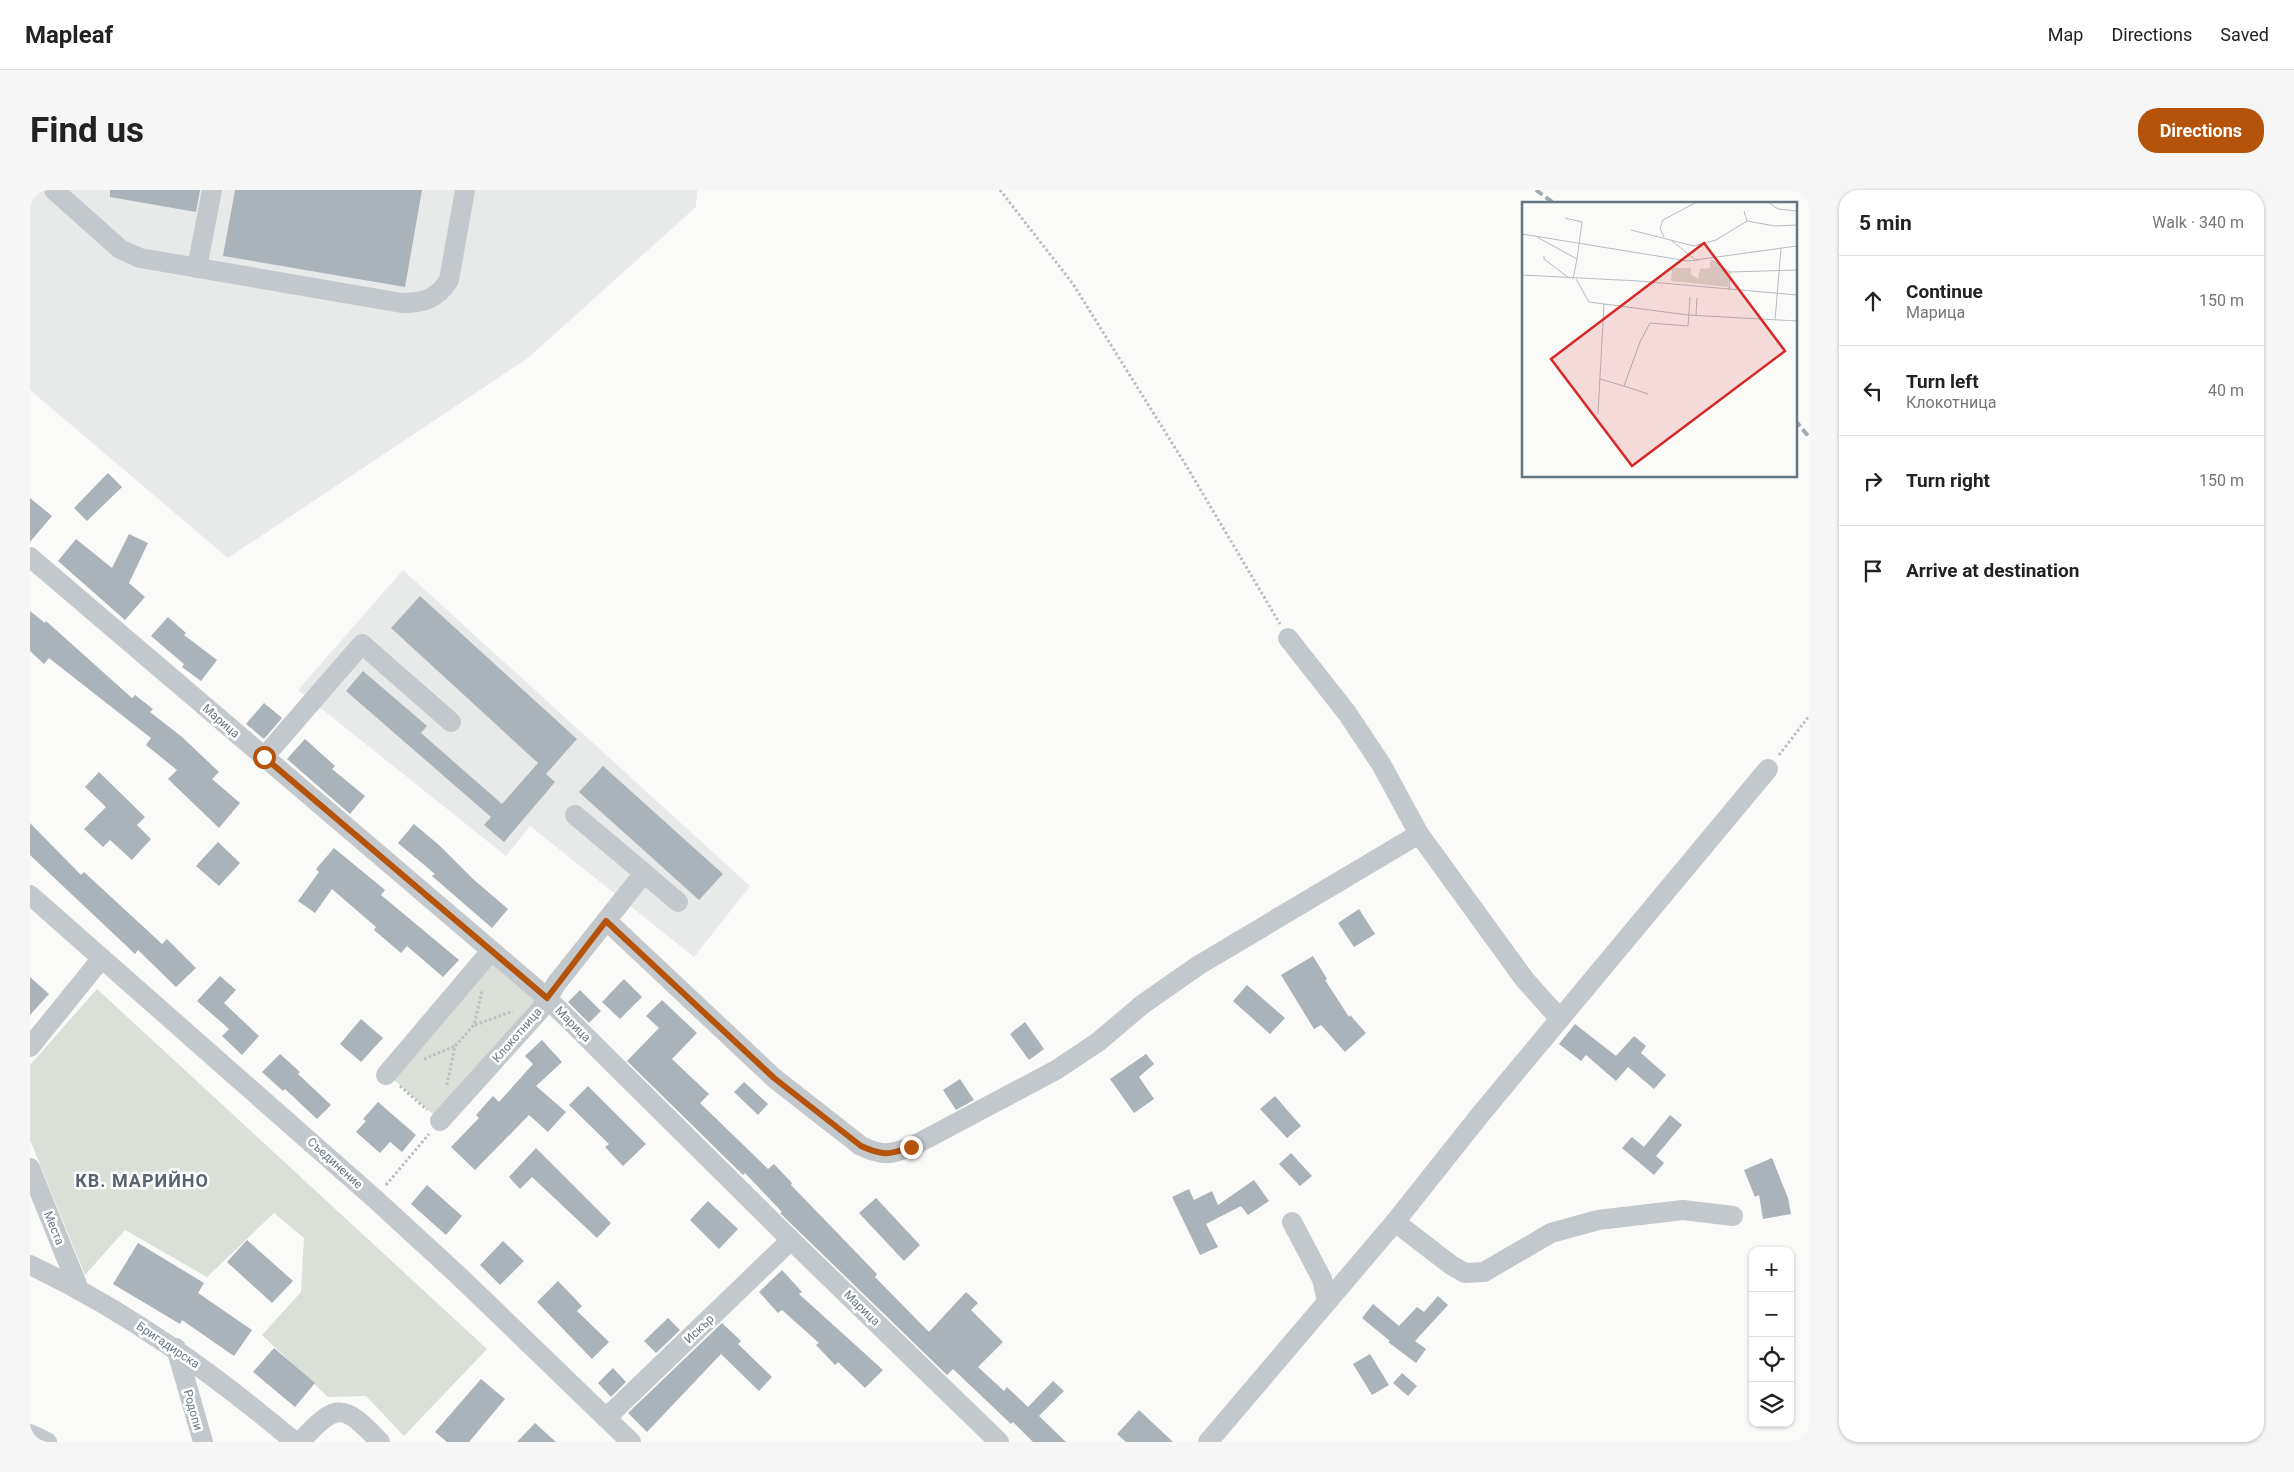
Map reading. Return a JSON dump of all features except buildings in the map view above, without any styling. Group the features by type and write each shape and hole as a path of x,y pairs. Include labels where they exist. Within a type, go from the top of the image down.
{"street":[{"path":"54,190 120,249 140,258 402,304 432,299 442,292 449,280 465,190"},
{"path":"197,268 212,190"},
{"name":"Марица","path":"30,557 547,998 791,1240 999,1442"},
{"path":"1288,638 1347,713 1381,764 1419,834 1525,980 1560,1019"},
{"path":"264,757 362,644 451,722"},
{"path":"1208,1442 1395,1222 1560,1019 1768,769"},
{"path":"575,815 678,902"},
{"path":"606,921 774,1078 861,1146 876,1154 890,1154 911,1147 1056,1070 1098,1042 1143,1004 1199,965 1419,834"},
{"name":"Клокотница","path":"440,1121 541,1009 547,998 644,873"},
{"name":"Съединение","path":"30,895 374,1198 466,1282 630,1442"},
{"path":"386,1075 491,951"},
{"path":"30,1047 102,958"},
{"name":"Места","path":"30,1168 78,1288"},
{"path":"1395,1222 1451,1265 1464,1272 1484,1272 1551,1233 1598,1220 1684,1210 1733,1216"},
{"path":"1292,1222 1322,1279 1327,1301"},
{"name":"Искър","path":"606,1418 791,1240"},
{"name":"Бригадирска","path":"30,1264 78,1288 176,1348 247,1402 295,1442"},
{"name":"Родопи","path":"176,1348 203,1442"},
{"path":"300,1442 320,1420 330,1413 346,1413 356,1417 380,1442"},
{"path":"30,1434 47,1442"}],"path":[{"path":"1000,190 1073,284 1187,467 1288,638"},
{"path":"1768,769 1809,716"},
{"path":"474,1025 482,988"},
{"path":"446,1093 455,1046 474,1025 520,1008"},
{"path":"374,1198 440,1121 386,1075"}],"shaded area":[{"path":"30,190 697,190 696,207 528,358 228,558 30,390"},
{"path":"403,570 750,886 694,957 530,826 506,856 298,690"},
{"path":"491,957 537,999 441,1121 386,1073"},
{"path":"97,989 487,1349 404,1436 366,1396 328,1397 262,1335 301,1292 304,1238 274,1213 207,1277 125,1230 85,1275 30,1140 30,1065"}],"railway":[{"path":"1536,190 1552,202"},
{"path":"1796,421 1809,437"}],"district":[{"name":"КВ. МАРИЙНО","path":"142,1180"}],"route":[{"path":"264,757 547,998 606,921 740,1048 774,1078 861,1146 876,1154 890,1154 911,1147"}]}
